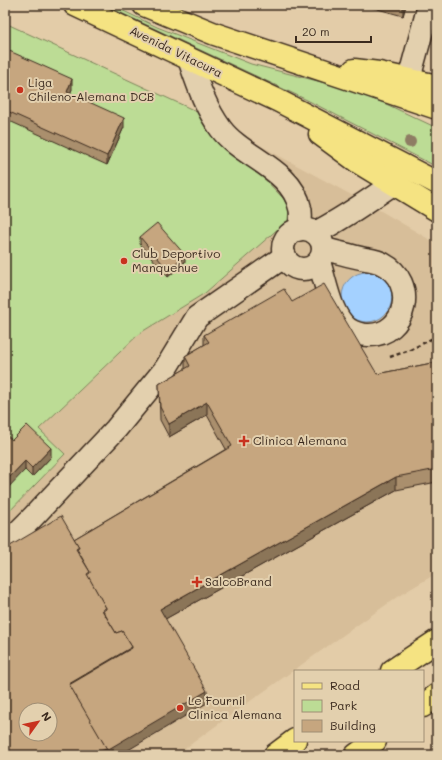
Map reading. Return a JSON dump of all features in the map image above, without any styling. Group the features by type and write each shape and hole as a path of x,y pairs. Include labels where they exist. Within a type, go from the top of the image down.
{"main road":[{"name":"Avenida Vitacura","path":"75,5 277,100 437,183"},
{"path":"144,5 209,31 437,108"},
{"path":"314,66 379,73 437,86"},
{"name":"Avenida Vitacura","path":"277,100 358,162 437,210"},
{"path":"393,670 437,640"},
{"path":"424,705 437,695"},
{"path":"274,755 294,741"},
{"path":"356,755 374,742"}],"lane":[{"path":"411,80 412,68 429,5"},
{"path":"189,59 202,97 222,130 238,145 284,179 296,196 314,243 314,266 307,269 301,269 295,268 289,264 285,256 283,246 289,235 314,243"},
{"path":"314,243 334,224 393,184"},
{"path":"5,545 116,429 166,368 197,317 285,256"}],"shaded area":[{"name":"Clínica Alemana","path":"202,114 381,211 437,244 437,573 397,597 176,755 5,755 5,516 64,454 39,429 140,333 205,293 288,220"}],"green space":[{"path":"104,5 111,5 157,27 251,64 337,86 384,103 437,128 437,167 307,100"},
{"name":"Club Deportivo Manquehue","path":"5,23 202,114 283,198 289,208 288,220 205,293 140,333 39,429 65,454 5,516"}],"water":[{"path":"362,272 372,272 385,279 392,292 392,302 385,315 372,322 362,322 353,318 346,311 342,302 342,292 346,283 353,276"}],"building":[{"path":"5,49 72,79 67,92 124,118 107,156 5,110"},
{"path":"157,223 185,255 168,270 140,237"},
{"path":"324,284 377,374 437,362 437,469 396,477 160,609 207,691 107,750 69,685 132,647 122,631 116,633 103,611 106,608 87,575 90,572 77,549 79,547 74,539 232,446 207,402 169,424 160,407 159,384 190,366 185,356 209,342 204,335 284,289 292,302"},
{"path":"27,425 51,448 32,468 25,461 5,482 5,434 12,440"},
{"path":"61,516 79,547 76,549 90,572 87,574 106,608 102,610 116,633 122,631 132,647 69,684 107,749 84,755 5,755 5,549"}],"place":[{"name":"Liga Chileno-Alemana DCB","path":"20,90"},
{"name":"Club Deportivo Manquehue","path":"124,261"},
{"name":"Clínica Alemana","path":"244,441"},
{"name":"SalcoBrand","path":"197,582"},
{"name":"Le Fournil Clínica Alemana","path":"180,708"}]}
